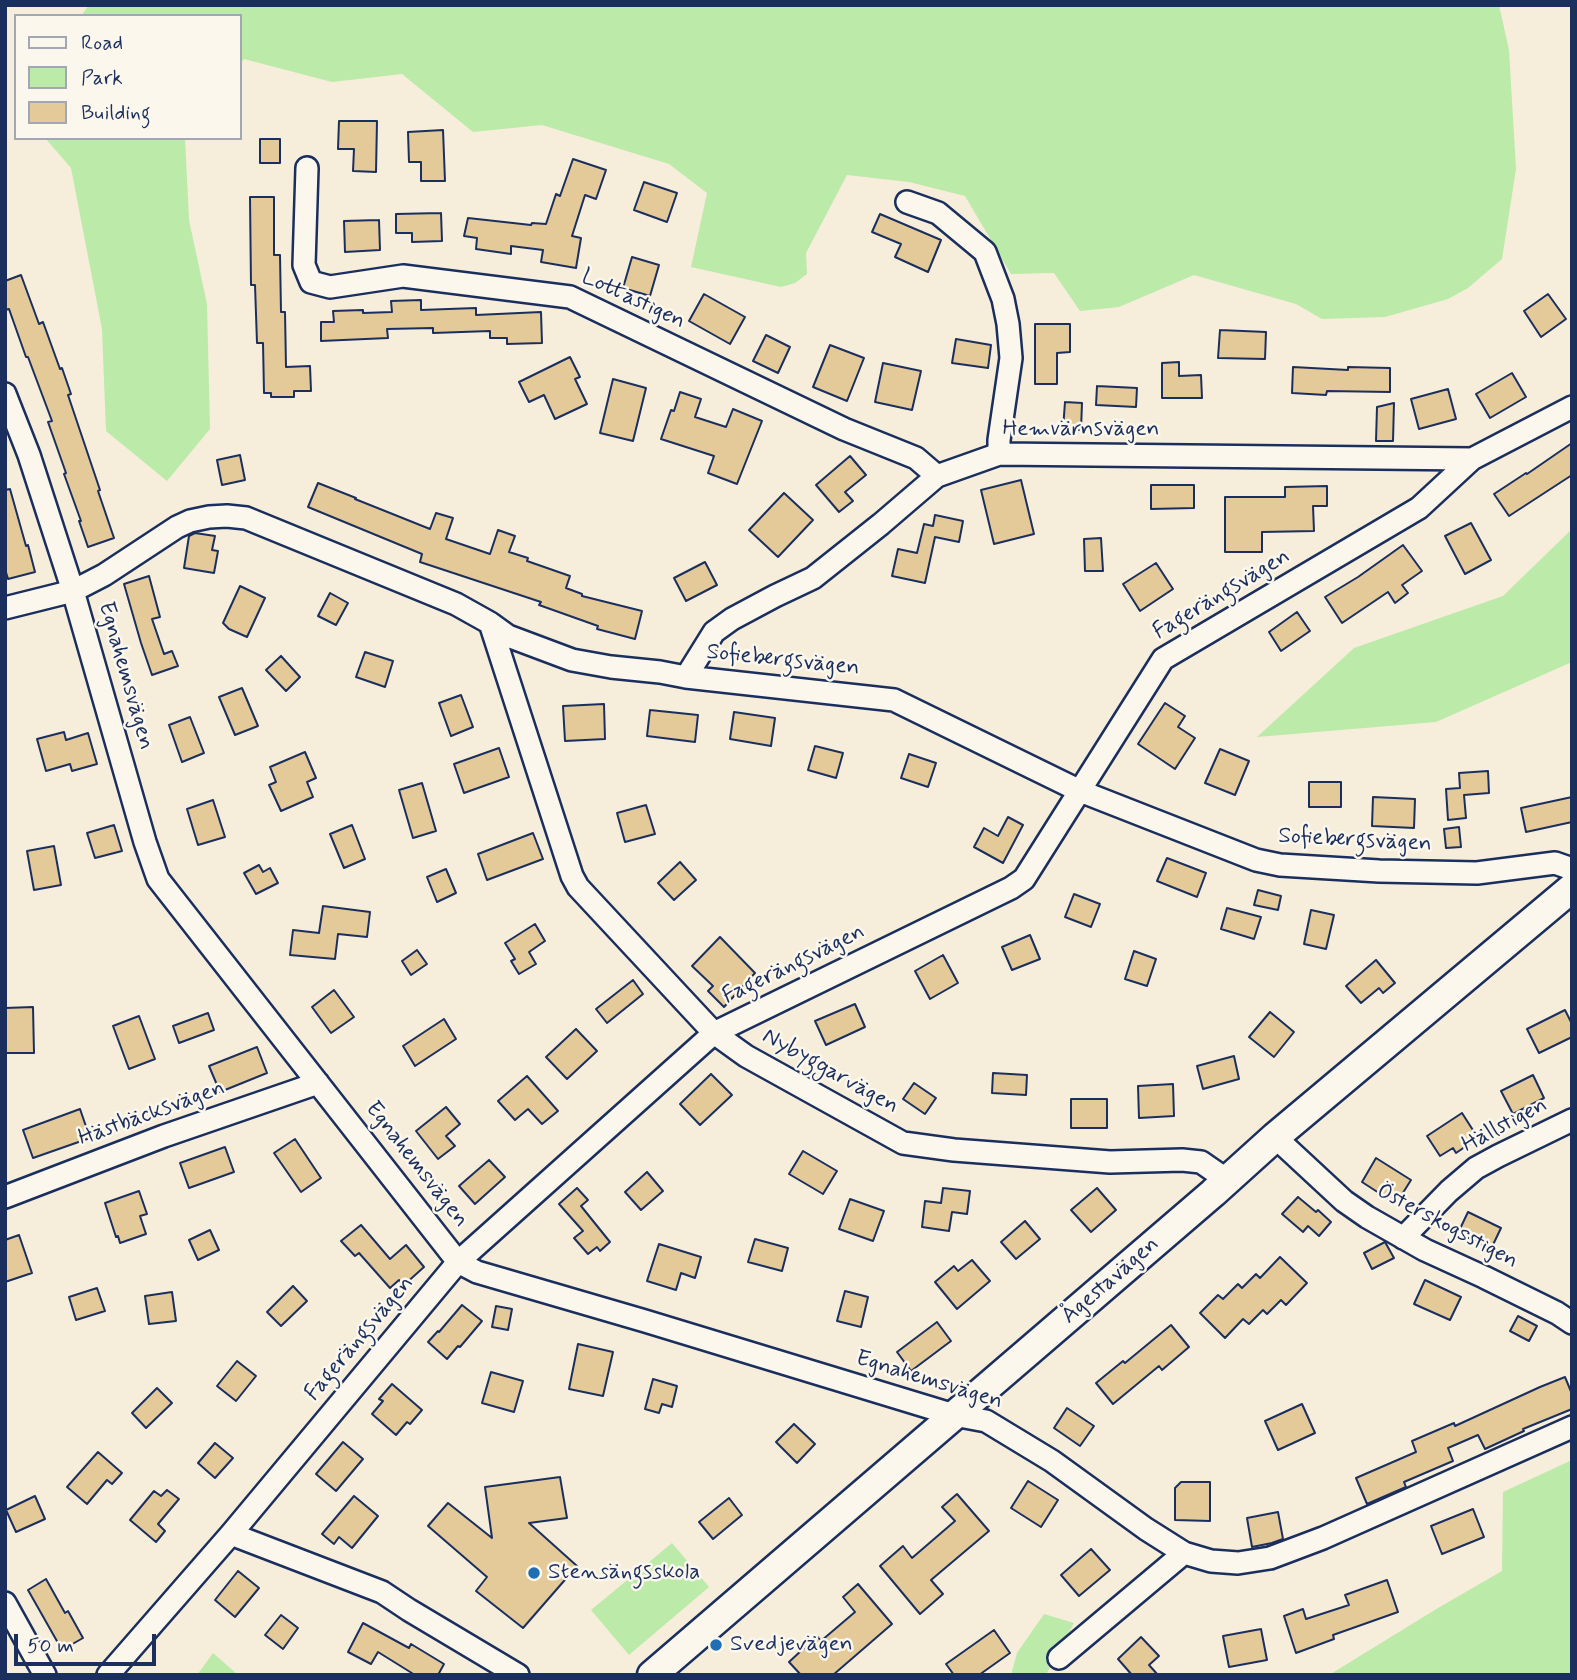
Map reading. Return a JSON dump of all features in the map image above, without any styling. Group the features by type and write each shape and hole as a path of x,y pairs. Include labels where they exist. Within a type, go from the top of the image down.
{"main road":[{"name":"Ågestavägen","path":"652,1675 1275,1138 1572,888"}],"street":[{"name":"Lottastigen","path":"307,168 304,265 311,282 330,287 403,276 570,297 844,429 916,458 937,476"},
{"path":"907,202 938,213 985,252 1003,299 1011,358 999,454"},
{"name":"Egnahemsvägen","path":"5,394 29,455 73,591 158,879 458,1262 477,1272 954,1415 986,1421 1052,1461 1184,1553 1211,1561 1238,1563 1270,1558 1323,1538 1572,1427"},
{"name":"Fagerängsvägen","path":"108,1675 231,1534 458,1262 714,1033 1011,888 1024,879 1163,659 1419,508 1472,458 1572,407"},
{"name":"Hemvärnsvägen","path":"686,677 714,632 732,619 813,578 937,476 999,454 1472,458"},
{"name":"Sofiebergsvägen","path":"5,608 73,591 104,575 190,521 227,516 246,518 456,604 508,636 572,660 686,677 894,700 1080,791 1256,860 1280,865 1379,871 1476,873 1555,863 1572,869"},
{"name":"Nybyggarvägen","path":"490,623 572,876 578,887 714,1033 746,1056 903,1143 954,1150 1110,1162 1201,1162 1227,1180"},
{"name":"Hästbäcksvägen","path":"5,1197 164,1136 318,1083"},
{"name":"Hällstigen","path":"1403,1238 1476,1168 1572,1120"},
{"name":"Österskogsstigen","path":"1275,1138 1344,1201 1403,1238 1558,1313 1572,1323"},
{"path":"231,1534 382,1592 518,1675"},
{"path":"1059,1658 1184,1553"},
{"path":"5,1603 45,1675"}],"green space":[{"path":"89,5 1499,5 1509,50 1516,169 1502,259 1468,288 1448,299 1385,317 1322,319 1296,304 1194,275 1119,307 1080,311 1054,273 1011,274 965,196 909,182 847,175 806,253 807,274 795,283 781,287 691,267 707,193 669,164 542,125 473,132 402,74 332,82 244,59 242,62 242,14 82,14"},
{"path":"47,140 185,140 189,220 207,304 210,429 167,481 106,431 102,329 71,168"},
{"path":"1572,529 1572,662 1436,722 1257,737 1354,648 1503,596"},
{"path":"1572,1460 1572,1675 1329,1675 1502,1571 1503,1492"},
{"path":"672,1543 709,1587 629,1655 591,1610"},
{"path":"1044,1614 1074,1623 1046,1675 1011,1675 1017,1653"},
{"path":"213,1653 237,1674 237,1675 197,1675"}],"building":[{"path":"339,121 377,121 376,172 353,171 354,149 338,149"},
{"path":"443,130 445,181 421,181 421,162 409,162 408,132"},
{"path":"260,139 280,139 280,163 260,163"},
{"path":"573,159 606,170 596,199 585,195 572,236 581,238 576,268 541,262 543,250 511,246 511,254 476,249 477,238 464,236 468,218 531,225 546,224 556,194 560,196"},
{"path":"644,182 677,193 667,222 634,210"},
{"path":"250,197 274,197 274,255 280,255 286,367 310,366 311,391 294,391 294,397 271,397 271,393 264,393 263,343 257,343 255,285 251,285"},
{"path":"441,213 442,241 412,242 412,233 396,233 396,214"},
{"path":"880,214 941,240 928,272 895,257 901,244 872,232"},
{"path":"379,220 380,250 345,252 344,221"},
{"path":"632,257 659,265 650,296 623,288"},
{"path":"21,275 39,324 43,322 60,369 62,368 71,394 68,395 114,538 88,547 48,422 52,421 9,309 5,310 5,281"},
{"path":"704,294 745,317 730,344 689,321"},
{"path":"1548,294 1566,319 1541,337 1524,311"},
{"path":"421,300 421,310 476,308 476,315 541,312 542,343 507,344 507,338 490,338 490,331 433,333 433,328 387,329 388,338 321,341 321,322 334,322 333,311 392,312 391,301"},
{"path":"1035,324 1070,324 1070,352 1057,353 1057,384 1035,384"},
{"path":"1220,330 1266,332 1265,359 1218,358"},
{"path":"766,335 790,347 778,373 753,361"},
{"path":"956,339 991,345 988,368 952,363"},
{"path":"830,345 864,358 847,401 813,387"},
{"path":"570,357 580,377 575,379 587,404 555,419 544,395 529,402 519,382"},
{"path":"1179,362 1179,376 1201,375 1202,398 1162,398 1162,363"},
{"path":"883,363 921,371 912,410 875,402"},
{"path":"1293,367 1348,370 1348,367 1390,368 1390,392 1327,391 1326,395 1292,393"},
{"path":"1512,373 1526,397 1490,418 1476,394"},
{"path":"613,379 646,388 633,441 600,433"},
{"path":"1097,386 1137,388 1136,407 1096,405"},
{"path":"1448,389 1456,419 1419,429 1411,399"},
{"path":"680,392 701,399 695,417 726,427 733,409 762,421 737,484 708,473 714,456 661,439"},
{"path":"1065,402 1082,403 1081,430 1063,429"},
{"path":"1394,403 1393,441 1376,441 1377,407"},
{"path":"1572,443 1572,475 1509,516 1494,494"},
{"path":"240,455 245,480 222,485 217,460"},
{"path":"850,456 866,475 845,492 853,501 839,512 816,485"},
{"path":"1021,480 1034,534 994,544 981,490"},
{"path":"318,483 430,529 436,513 453,518 446,539 490,554 498,530 515,536 509,552 570,576 566,588 582,596 642,611 635,639 597,629 598,626 539,605 541,602 420,562 422,554 308,507"},
{"path":"1151,485 1194,485 1194,508 1151,509"},
{"path":"1327,486 1327,506 1313,506 1314,531 1262,532 1262,552 1225,552 1225,497 1285,497 1285,487"},
{"path":"10,489 35,572 8,579 5,569 5,490"},
{"path":"784,493 813,520 778,557 749,530"},
{"path":"935,515 963,521 959,542 935,537 925,583 892,576 898,549 917,553 924,524 933,526"},
{"path":"1471,523 1491,560 1465,574 1445,536"},
{"path":"195,533 215,536 212,550 218,551 214,573 184,568 189,536"},
{"path":"1101,538 1103,571 1085,571 1084,539"},
{"path":"1403,545 1422,571 1402,585 1408,593 1395,603 1388,592 1342,623 1325,597"},
{"path":"705,562 717,585 686,601 674,578"},
{"path":"1156,563 1173,589 1140,611 1123,584"},
{"path":"149,576 160,617 152,619 164,654 172,651 178,666 152,675 124,584"},
{"path":"240,586 265,598 247,637 229,629 223,623"},
{"path":"330,593 348,603 336,625 318,616"},
{"path":"1297,612 1310,631 1281,651 1269,632"},
{"path":"365,652 393,661 385,687 356,677"},
{"path":"281,656 300,677 286,691 266,670"},
{"path":"242,688 258,726 235,735 219,697"},
{"path":"461,695 473,727 451,736 439,703"},
{"path":"1165,703 1185,716 1178,727 1195,738 1175,769 1138,744"},
{"path":"604,704 605,739 565,741 563,706"},
{"path":"650,710 698,715 695,742 647,736"},
{"path":"734,712 775,718 771,746 730,739"},
{"path":"190,717 204,753 182,762 169,725"},
{"path":"64,732 66,740 88,733 97,764 72,771 70,764 46,771 37,739"},
{"path":"815,746 843,753 836,778 808,770"},
{"path":"499,748 509,777 464,793 454,764"},
{"path":"1220,749 1249,761 1235,795 1205,783"},
{"path":"305,752 316,778 307,782 313,797 281,811 269,785 276,782 270,767"},
{"path":"909,754 936,763 928,787 901,778"},
{"path":"1488,771 1489,793 1464,795 1466,818 1448,820 1446,789 1460,788 1459,773"},
{"path":"1309,782 1341,782 1341,807 1309,807"},
{"path":"422,783 436,831 413,838 399,790"},
{"path":"1373,797 1415,799 1414,828 1372,826"},
{"path":"1572,797 1572,822 1526,832 1521,808"},
{"path":"213,800 225,837 198,845 187,809"},
{"path":"646,805 655,834 625,842 617,813"},
{"path":"1008,817 1023,825 1003,863 974,847 984,828 998,836"},
{"path":"114,825 122,851 95,858 87,833"},
{"path":"352,825 365,859 344,868 330,834"},
{"path":"1459,827 1461,847 1446,848 1444,829"},
{"path":"533,833 543,859 487,880 478,854"},
{"path":"54,846 61,885 34,890 27,851"},
{"path":"1167,858 1206,873 1197,897 1157,881"},
{"path":"680,862 696,880 674,900 658,883"},
{"path":"259,865 263,872 270,868 278,883 256,894 244,873"},
{"path":"446,869 456,893 437,902 427,877"},
{"path":"1258,890 1281,896 1278,910 1254,905"},
{"path":"1074,894 1100,904 1091,927 1065,917"},
{"path":"323,906 370,912 367,937 338,934 335,959 290,955 293,930 319,933"},
{"path":"1227,908 1261,917 1254,939 1221,929"},
{"path":"1311,910 1334,915 1326,949 1304,944"},
{"path":"535,924 545,941 529,952 536,964 519,974 511,961 515,959 505,943"},
{"path":"1030,935 1040,959 1012,970 1002,947"},
{"path":"720,937 755,973 724,1007 708,991 713,986 692,966"},
{"path":"417,950 427,964 411,975 402,961"},
{"path":"1134,951 1156,959 1147,986 1125,979"},
{"path":"943,955 958,983 930,999 915,971"},
{"path":"1376,960 1395,983 1383,993 1379,988 1361,1003 1346,986"},
{"path":"633,980 643,994 607,1023 596,1009"},
{"path":"334,990 354,1017 331,1033 312,1007"},
{"path":"855,1004 865,1027 826,1045 815,1021"},
{"path":"33,1007 34,1053 5,1053 5,1008"},
{"path":"1565,1010 1572,1024 1572,1037 1539,1053 1527,1029"},
{"path":"1270,1012 1294,1032 1274,1057 1249,1037"},
{"path":"208,1013 214,1030 179,1043 173,1026"},
{"path":"139,1016 155,1059 129,1069 113,1026"},
{"path":"444,1019 456,1039 415,1066 403,1046"},
{"path":"576,1029 597,1051 567,1079 546,1057"},
{"path":"257,1047 267,1073 220,1092 209,1066"},
{"path":"1234,1056 1239,1079 1203,1089 1197,1066"},
{"path":"993,1073 1027,1075 1026,1095 992,1093"},
{"path":"711,1074 732,1095 700,1125 680,1104"},
{"path":"1533,1075 1544,1098 1513,1114 1501,1091"},
{"path":"527,1076 558,1111 542,1124 528,1109 515,1120 498,1101"},
{"path":"914,1083 936,1098 925,1114 903,1099"},
{"path":"1173,1084 1174,1116 1139,1118 1138,1086"},
{"path":"1071,1099 1107,1099 1107,1128 1071,1128"},
{"path":"446,1107 460,1124 446,1136 455,1146 438,1159 416,1131"},
{"path":"80,1109 90,1138 33,1158 23,1130"},
{"path":"1462,1113 1478,1138 1456,1153 1453,1148 1440,1156 1427,1136"},
{"path":"295,1139 321,1178 301,1192 274,1153"},
{"path":"225,1147 234,1172 189,1188 180,1163"},
{"path":"803,1151 837,1171 823,1194 789,1174"},
{"path":"1376,1158 1411,1180 1396,1204 1362,1182"},
{"path":"489,1160 505,1177 475,1204 459,1186"},
{"path":"647,1172 663,1191 641,1210 625,1192"},
{"path":"577,1188 588,1200 581,1206 610,1242 600,1251 597,1247 588,1254 574,1238 583,1231 559,1204"},
{"path":"943,1188 970,1191 967,1214 952,1212 949,1231 922,1227 925,1201 941,1203"},
{"path":"1097,1188 1116,1210 1091,1232 1071,1210"},
{"path":"139,1191 147,1214 140,1216 146,1234 120,1243 105,1203"},
{"path":"1298,1197 1331,1222 1319,1236 1308,1226 1303,1232 1282,1214"},
{"path":"850,1199 884,1211 873,1241 839,1229"},
{"path":"1468,1212 1501,1228 1491,1249 1458,1233"},
{"path":"1025,1221 1040,1239 1016,1259 1001,1242"},
{"path":"361,1225 390,1259 406,1245 424,1267 404,1285 399,1280 390,1288 359,1253 355,1256 341,1241"},
{"path":"210,1230 219,1250 198,1260 189,1240"},
{"path":"19,1235 32,1273 5,1282 5,1240"},
{"path":"755,1239 788,1248 782,1271 748,1262"},
{"path":"1385,1242 1394,1258 1372,1269 1364,1253"},
{"path":"659,1244 701,1257 695,1278 681,1273 676,1290 647,1281"},
{"path":"1280,1257 1307,1283 1286,1305 1281,1300 1267,1314 1263,1310 1249,1324 1243,1319 1225,1338 1200,1313 1218,1295 1223,1299 1238,1284 1242,1288 1256,1274 1260,1278"},
{"path":"972,1260 990,1281 957,1309 935,1282 954,1266 958,1271"},
{"path":"1425,1280 1461,1297 1450,1320 1414,1304"},
{"path":"293,1286 307,1301 281,1326 267,1312"},
{"path":"97,1288 105,1311 76,1320 69,1297"},
{"path":"845,1291 868,1297 861,1327 837,1321"},
{"path":"172,1292 176,1321 149,1324 145,1296"},
{"path":"462,1305 482,1321 447,1359 428,1342"},
{"path":"496,1306 512,1309 508,1330 492,1327"},
{"path":"1518,1316 1537,1326 1529,1341 1510,1331"},
{"path":"937,1322 951,1341 911,1371 897,1352"},
{"path":"1171,1325 1189,1347 1162,1370 1159,1366 1113,1404 1096,1383"},
{"path":"578,1344 613,1352 603,1396 569,1389"},
{"path":"237,1361 256,1376 236,1401 217,1386"},
{"path":"491,1372 523,1381 514,1412 482,1403"},
{"path":"1565,1377 1572,1394 1572,1409 1523,1429 1524,1431 1485,1449 1478,1435 1448,1448 1453,1461 1404,1482 1406,1487 1367,1504 1356,1478 1416,1452 1412,1441 1454,1423 1455,1426"},
{"path":"653,1379 677,1386 672,1407 662,1404 659,1413 645,1409"},
{"path":"392,1384 422,1410 396,1435 372,1414 383,1401 379,1399"},
{"path":"157,1388 172,1403 146,1428 132,1413"},
{"path":"1302,1404 1315,1433 1278,1450 1265,1421"},
{"path":"1067,1408 1094,1426 1080,1446 1054,1428"},
{"path":"794,1424 815,1444 797,1463 776,1442"},
{"path":"343,1442 363,1459 336,1491 316,1474"},
{"path":"215,1443 233,1458 215,1478 198,1463"},
{"path":"98,1452 122,1473 112,1484 107,1480 87,1504 67,1487"},
{"path":"560,1477 567,1518 529,1523 577,1566 523,1628 476,1591 487,1577 428,1526 448,1503 492,1538 485,1487"},
{"path":"1028,1481 1058,1500 1041,1527 1011,1508"},
{"path":"1181,1482 1210,1482 1210,1521 1175,1520 1175,1488"},
{"path":"167,1490 179,1499 158,1524 165,1531 156,1542 130,1520 154,1491 161,1496"},
{"path":"957,1494 989,1531 931,1580 943,1594 920,1614 880,1566 903,1546 912,1558 955,1521 942,1507"},
{"path":"35,1496 45,1519 16,1532 6,1510"},
{"path":"354,1496 378,1516 352,1548 339,1537 334,1544 322,1534"},
{"path":"729,1498 742,1515 713,1539 699,1522"},
{"path":"1473,1509 1484,1537 1442,1554 1431,1526"},
{"path":"1278,1512 1283,1539 1252,1547 1247,1518"},
{"path":"1091,1549 1110,1570 1079,1596 1061,1575"},
{"path":"238,1571 259,1588 235,1617 215,1600"},
{"path":"46,1579 83,1638 62,1650 28,1590"},
{"path":"1387,1580 1398,1612 1333,1635 1334,1639 1296,1653 1284,1616 1303,1609 1306,1619 1349,1605 1345,1595"},
{"path":"858,1584 892,1624 833,1675 801,1675 789,1662 817,1636 821,1641 855,1612 843,1597"},
{"path":"281,1615 298,1628 283,1649 265,1635"},
{"path":"363,1623 409,1648 411,1644 444,1664 438,1675 415,1675 378,1652 371,1664 348,1652"},
{"path":"1261,1629 1267,1660 1229,1667 1223,1636"},
{"path":"994,1630 1010,1653 979,1675 954,1675 946,1664"},
{"path":"1141,1637 1159,1656 1149,1665 1158,1675 1132,1675 1118,1659"}],"place":[{"name":"Stensängsskola","path":"534,1573"},
{"name":"Svedjevägen","path":"716,1645"}]}
